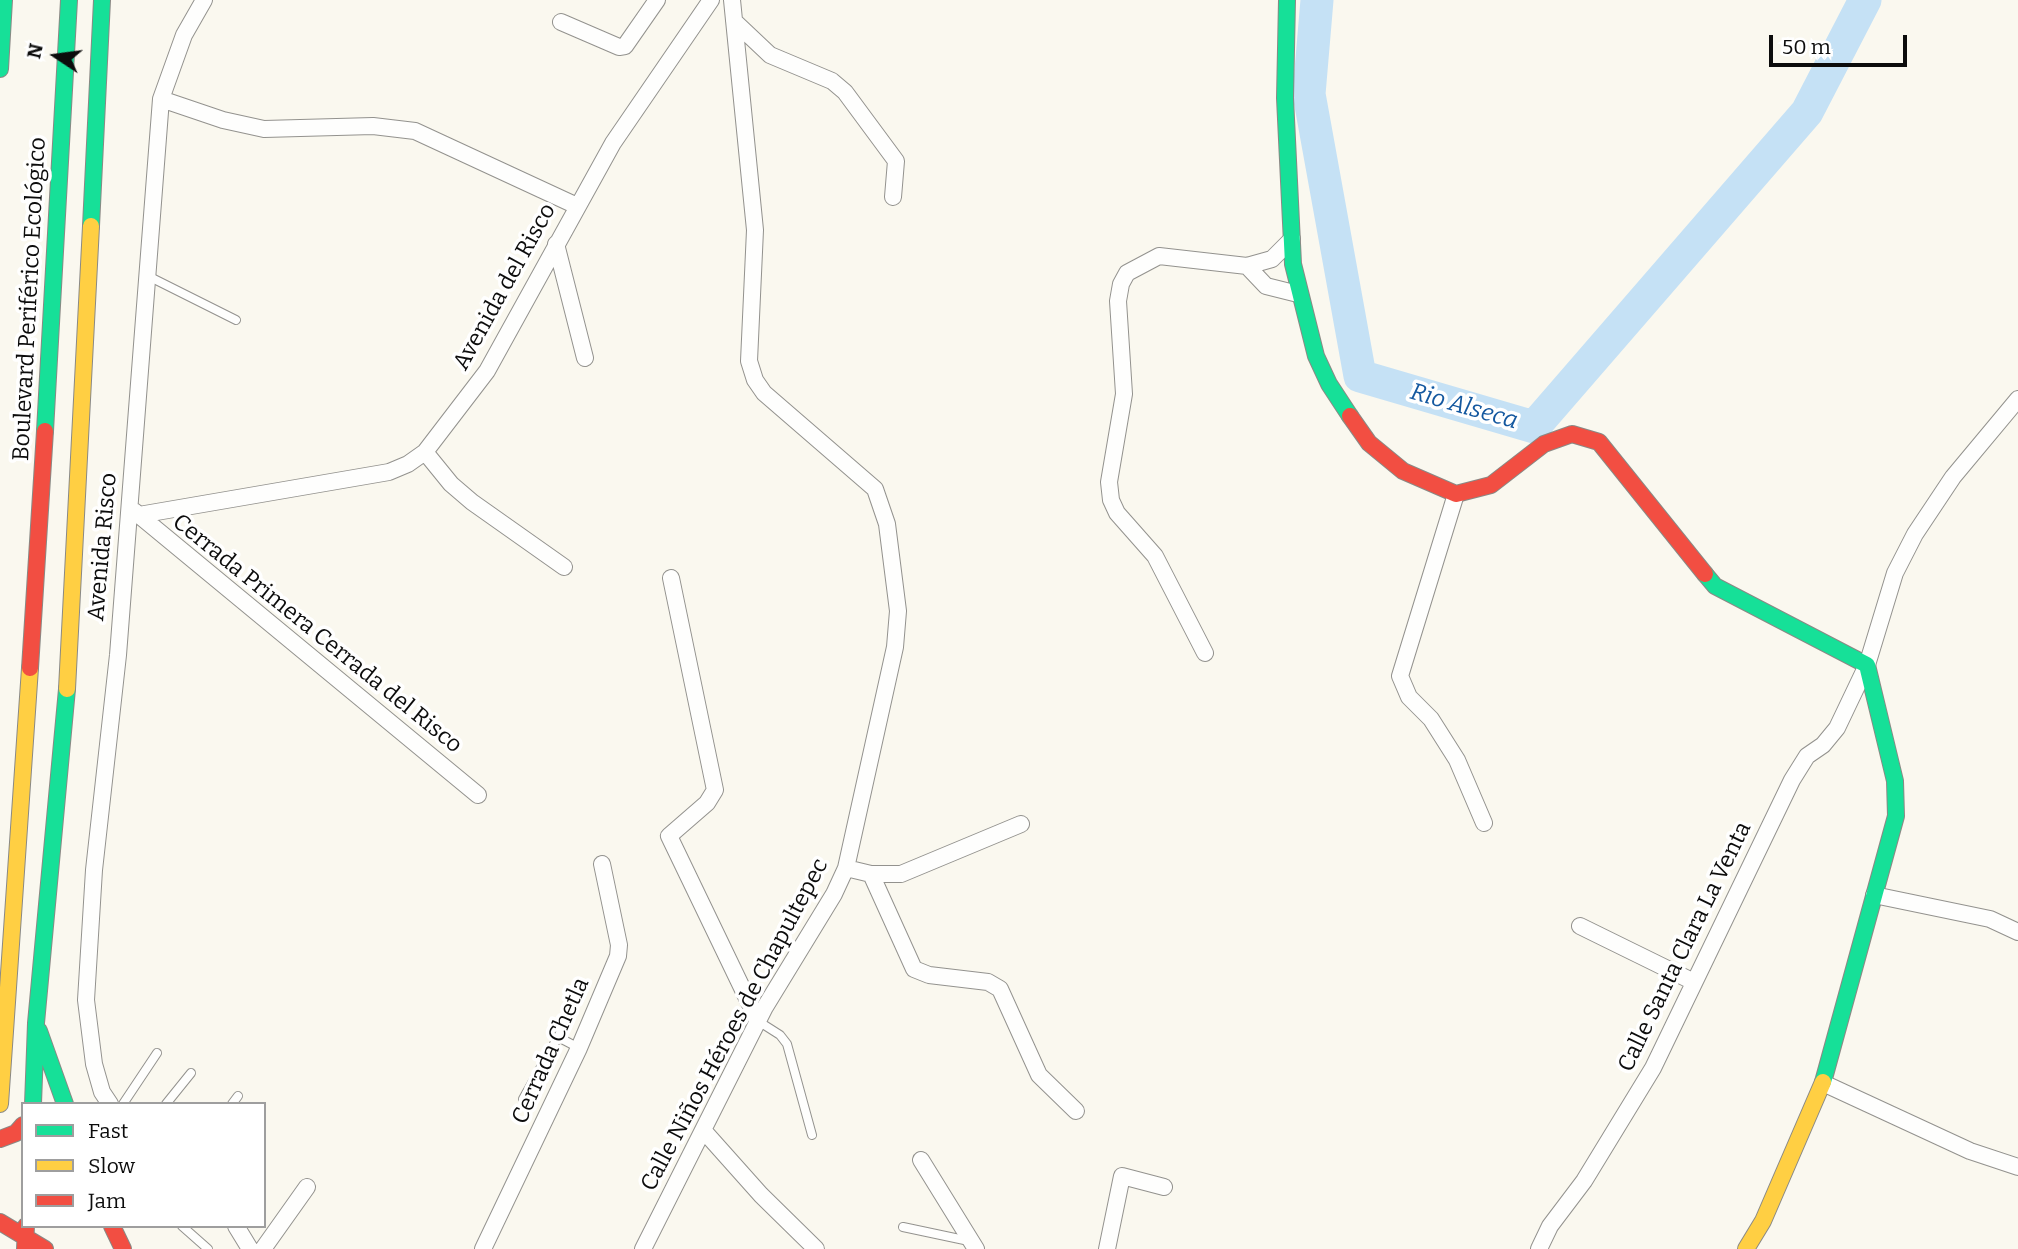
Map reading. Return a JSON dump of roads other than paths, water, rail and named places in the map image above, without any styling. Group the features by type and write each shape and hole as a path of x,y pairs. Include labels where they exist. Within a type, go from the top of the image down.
{"main road":[{"path":"0,69 4,0"},
{"name":"Boulevard Periférico Ecológico","path":"0,1104 44,455 69,0"},
{"path":"33,1102 36,1023 67,691 102,0"},
{"path":"1287,0 1285,98 1292,239 1298,294 1316,356 1329,384 1369,443 1403,471 1456,494 1491,485 1544,444 1572,435 1599,442 1715,586 1867,665 1898,800 1824,1083 1763,1221 1746,1249"},
{"path":"36,1023 64,1102"},
{"path":"0,1139 16,1133 21,1127"},
{"path":"0,1222 45,1249"},
{"path":"114,1228 123,1249"}],"street":[{"name":"Avenida Risco","path":"109,1102 94,1064 86,1000 94,870 134,511 161,99 184,34 204,0"},
{"path":"561,22 620,47 625,46 657,0"},
{"name":"Avenida del Risco","path":"134,511 389,472 408,464 425,452 487,371 524,309 577,206 640,101 712,0"},
{"name":"Calle Niños Héroes de Chapultepec","path":"643,1249 758,1021 834,894 846,868 895,647 898,611 887,524 875,489 764,393 755,380 750,361 755,230 732,0"},
{"path":"734,21 770,55 832,81 845,92 896,161 893,197"},
{"path":"161,99 223,120 264,129 373,126 415,131 577,206"},
{"path":"1205,653 1155,556 1116,513 1111,500 1108,482 1124,394 1118,301 1121,284 1127,273 1159,256 1247,266 1272,259 1292,239"},
{"path":"556,244 585,358"},
{"path":"1247,266 1266,286 1298,294"},
{"path":"1867,665 1895,573 1915,534 1952,477 2018,399"},
{"path":"425,452 451,484 472,502 564,567"},
{"path":"1456,494 1399,676 1409,697 1431,719 1457,760 1484,823"},
{"name":"Cerrada Primera Cerrada del Risco","path":"134,511 162,538 478,795"},
{"path":"670,578 714,774 715,790 707,803 668,836 758,1021"},
{"name":"Calle Santa Clara La Venta","path":"1539,1249 1550,1226 1584,1181 1653,1068 1792,780 1807,756 1822,745 1836,727 1867,665"},
{"path":"846,868 871,874 901,874 1021,824"},
{"name":"Cerrada Chetla","path":"483,1249 579,1048 618,956 619,945 602,864"},
{"path":"871,874 914,969 929,975 988,982 1000,989 1038,1075 1076,1111"},
{"path":"1874,895 1990,919 2018,932"},
{"path":"1580,926 1694,982"},
{"path":"1824,1083 1970,1151 2018,1167"},
{"path":"703,1130 761,1195 816,1249"},
{"path":"921,1160 974,1245"},
{"path":"1107,1249 1122,1177 1164,1187"},
{"path":"263,1249 307,1187"},
{"path":"237,1228 250,1249"}],"lane":[{"path":"148,276 236,320"},
{"path":"523,1099 573,1007"},
{"path":"758,1021 787,1044 812,1135"},
{"path":"558,1037 579,1048"},
{"path":"124,1102 157,1053"},
{"path":"168,1102 191,1073"},
{"path":"903,1227 974,1245"},
{"path":"184,1228 208,1249"}],"waterway":[{"name":"Rio Alseca","path":"1317,0 1309,94 1360,376 1534,427 1807,112 1865,0"}]}
